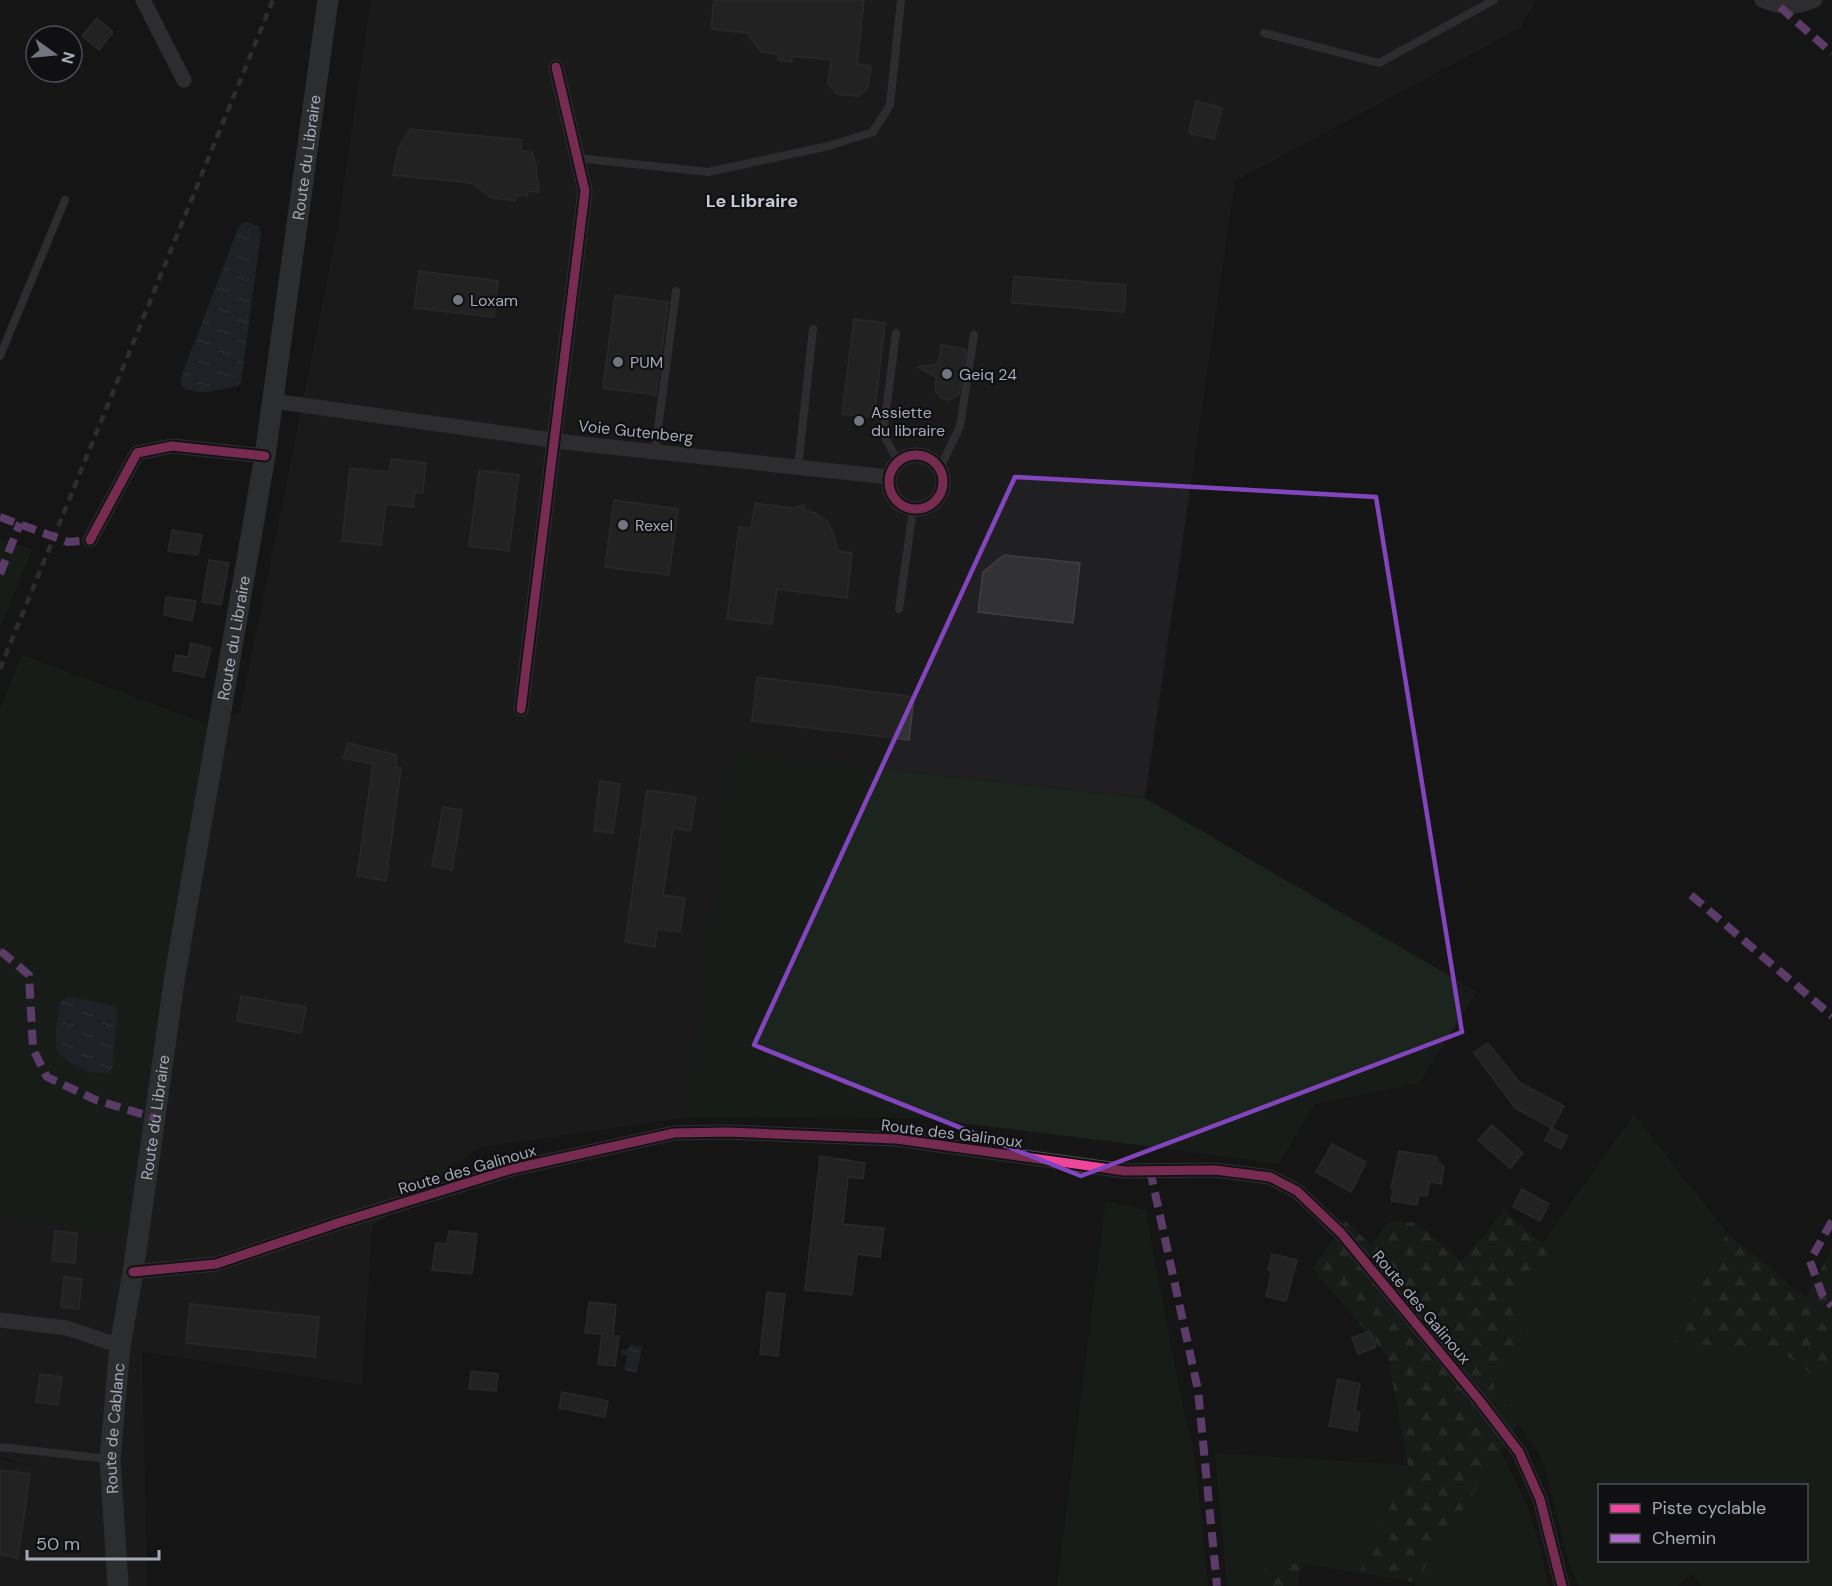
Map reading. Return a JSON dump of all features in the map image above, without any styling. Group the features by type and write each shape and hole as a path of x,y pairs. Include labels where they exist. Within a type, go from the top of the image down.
{"main road":[{"name":"Route du Libraire","path":"133,1272 176,975 265,456 328,0"},
{"name":"Route de Cablanc","path":"118,1586 110,1459 120,1346 133,1272"}],"street":[{"path":"143,0 184,80"},
{"path":"1762,0 1780,7 1803,5 1815,0"},
{"path":"521,709 585,191 556,67"},
{"name":"Voie Gutenberg","path":"273,401 555,440 889,477"},
{"path":"90,540 137,453 172,447 265,456"},
{"path":"915,454 925,456 940,468 943,477 942,490 938,499 931,506 922,510 903,507 890,493 888,484 892,469 906,456 915,454"},
{"name":"Route des Galinoux","path":"133,1272 216,1264 512,1169 674,1133 728,1132 896,1139 1125,1171 1215,1170 1270,1177 1297,1191 1341,1233 1480,1401 1519,1452 1539,1499 1562,1586"},
{"path":"0,1320 67,1328 120,1346"}],"lane":[{"path":"577,158 708,172 828,146 873,132 890,105 901,0"},
{"path":"1264,33 1379,63 1494,0"},
{"path":"0,356 65,200"},
{"path":"655,451 676,291"},
{"path":"798,467 813,329"},
{"path":"896,333 883,434 898,461"},
{"path":"940,468 960,426 974,335"},
{"path":"899,609 913,510"},
{"path":"0,1447 110,1459"}],"highlighted area":[{"path":"1015,477 1376,497 1462,1032 1081,1176 754,1045"}],"shaded area":[{"path":"371,0 1536,0 1520,28 1235,181 1145,798 829,763 734,755 690,1117 478,1148 372,1226 362,1385 142,1352 147,1586 0,1586 0,1459 54,1471 0,1457 0,1217 121,1233 204,723 240,713 336,237"}],"green space":[{"path":"0,538 32,550 0,627"},
{"path":"22,655 204,723 121,1233 0,1217 0,709"},
{"path":"734,755 829,763 1145,798 1477,992 1419,1083 1315,1104 1278,1164 920,1118 690,1117"},
{"path":"1634,1115 1727,1233 1675,1341 1781,1351 1832,1390 1832,1586 1702,1586 1693,1574 1678,1586 1579,1586 1569,1563 1542,1457 1493,1389 1524,1336 1514,1297 1561,1261 1542,1244"},
{"path":"1106,1201 1145,1210 1183,1409 1194,1450 1208,1586 1057,1586"},
{"path":"1504,1211 1561,1260 1514,1297 1524,1336 1493,1389 1519,1423 1416,1582 1359,1573 1408,1465 1388,1357 1312,1268 1346,1221 1371,1245 1390,1221 1417,1223 1461,1262"},
{"path":"1727,1233 1806,1298 1832,1249 1832,1390 1781,1351 1674,1342"},
{"path":"1501,1451 1528,1508 1549,1586 1415,1586 1416,1582"},
{"path":"1215,1453 1408,1465 1359,1573 1302,1564 1266,1563 1262,1586 1227,1586"},
{"path":"1266,1563 1302,1564 1297,1586 1262,1586"}],"water":[{"path":"247,222 258,226 261,233 241,382 238,386 208,392 187,390 181,386 181,377 238,229 242,223"},
{"path":"68,997 116,1007 113,1067 110,1072 88,1071 67,1060 56,1050 56,1026 60,1002"},
{"path":"630,1344 642,1347 637,1373 624,1370 627,1356 621,1354 622,1349 628,1350"}],"building":[{"path":"714,0 864,0 857,64 871,66 868,88 858,96 837,94 828,83 831,60 792,56 792,62 778,60 778,54 761,52 747,33 711,29"},
{"path":"97,18 113,32 99,50 84,38 84,34"},
{"path":"1196,101 1222,108 1214,139 1189,133"},
{"path":"410,129 522,140 521,151 532,152 539,192 528,191 527,196 517,195 515,201 490,197 472,183 393,175 399,147"},
{"path":"419,271 498,281 494,317 414,308"},
{"path":"1014,276 1126,285 1124,312 1012,303"},
{"path":"615,295 668,302 656,395 603,388"},
{"path":"854,319 885,323 874,418 842,414"},
{"path":"941,345 966,349 959,394 948,400 941,398 935,391 936,377 918,367 938,364"},
{"path":"391,459 426,463 423,493 415,492 413,507 386,504 381,545 342,541 350,468 389,472"},
{"path":"479,470 519,475 509,551 469,546"},
{"path":"614,500 678,509 669,575 605,567"},
{"path":"755,503 791,508 805,505 804,510 815,513 828,522 838,551 852,553 847,598 777,589 772,624 727,619 739,527 751,528"},
{"path":"172,530 202,535 198,555 168,551"},
{"path":"1004,555 1080,563 1073,623 978,612 983,572"},
{"path":"209,560 229,563 221,605 202,602"},
{"path":"166,597 196,601 192,621 164,615"},
{"path":"191,643 211,648 204,677 173,670 176,655 188,657"},
{"path":"757,677 914,697 909,740 752,721"},
{"path":"348,743 397,755 396,767 401,768 386,881 357,876 373,764 343,758"},
{"path":"600,781 620,784 613,833 594,831"},
{"path":"647,790 696,797 691,831 673,828 663,895 685,898 680,932 657,929 655,947 625,942"},
{"path":"443,807 462,810 452,870 432,866"},
{"path":"241,996 306,1007 301,1033 237,1021"},
{"path":"1488,1043 1519,1082 1564,1106 1552,1128 1515,1108 1474,1053"},
{"path":"1492,1125 1523,1153 1510,1168 1478,1140"},
{"path":"1551,1128 1567,1136 1561,1149 1545,1140"},
{"path":"1332,1144 1366,1162 1351,1192 1316,1172"},
{"path":"1399,1151 1437,1157 1437,1161 1444,1167 1441,1184 1430,1181 1427,1196 1419,1195 1417,1205 1391,1201 1393,1190 1391,1189"},
{"path":"820,1156 865,1163 863,1179 848,1177 843,1224 884,1228 880,1257 857,1254 852,1295 805,1290"},
{"path":"1522,1189 1549,1204 1540,1221 1513,1207"},
{"path":"55,1231 77,1233 75,1263 52,1261"},
{"path":"449,1231 477,1234 472,1274 432,1270 436,1243 447,1244"},
{"path":"1272,1254 1297,1260 1286,1301 1266,1296 1272,1271 1268,1270"},
{"path":"64,1277 82,1279 79,1309 61,1307"},
{"path":"767,1292 785,1294 778,1356 760,1354"},
{"path":"589,1302 616,1305 613,1336 619,1336 615,1366 598,1364 602,1334 585,1333"},
{"path":"190,1304 319,1317 315,1357 186,1343"},
{"path":"1370,1331 1376,1347 1358,1354 1352,1338"},
{"path":"471,1371 498,1374 496,1391 469,1389"},
{"path":"40,1374 62,1377 58,1405 36,1402"},
{"path":"1338,1379 1360,1384 1355,1412 1360,1412 1357,1431 1329,1426"},
{"path":"562,1392 608,1401 605,1417 559,1408"},
{"path":"0,1470 30,1474 18,1558 0,1555"}],"railway":[{"path":"0,669 273,0"}],"marked path":[{"path":"1780,7 1832,53"},
{"path":"0,517 68,542 90,540"},
{"path":"0,574 20,523"},
{"path":"1691,895 1832,1016"},
{"path":"0,952 29,975 33,1049 47,1077 96,1100 155,1118"},
{"path":"1150,1170 1198,1390 1217,1586"},
{"path":"1832,1221 1810,1261 1822,1294 1832,1306"}],"cycle path":[{"path":"521,709 585,191 556,67"},
{"path":"90,540 137,453 172,446 265,456"},
{"path":"911,455 921,455 931,459 939,467 943,482 939,497 931,505 921,509 911,509 901,505 893,497 889,487 889,477 893,467 901,459 911,455"},
{"path":"133,1272 216,1264 512,1169 674,1133 728,1132 896,1139 1125,1171 1215,1170 1270,1177 1297,1191 1341,1233 1480,1401 1519,1452 1540,1499 1562,1586"}],"place":[{"name":"Loxam","path":"458,300"},
{"name":"PUM","path":"618,362"},
{"name":"Geiq 24","path":"947,374"},
{"name":"Assiette du libraire","path":"859,421"},
{"name":"Rexel","path":"623,525"}],"district":[{"name":"Le Libraire","path":"752,201"}]}
